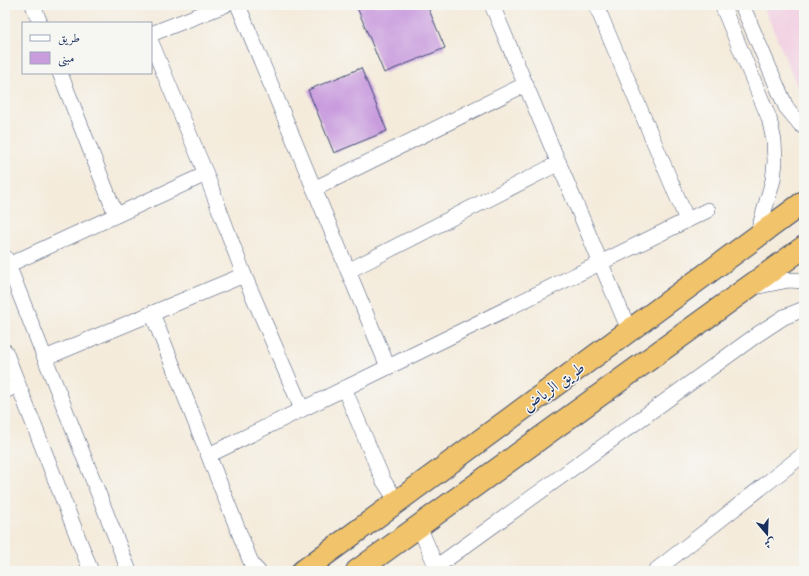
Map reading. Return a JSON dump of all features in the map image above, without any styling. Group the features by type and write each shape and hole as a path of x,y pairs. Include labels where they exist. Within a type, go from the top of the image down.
{"highway":[{"name":"طريق الرياض","path":"302,571 804,202"},
{"path":"358,571 804,247"}],"street":[{"path":"33,5 40,22"},
{"path":"152,34 225,5"},
{"path":"238,5 388,367"},
{"path":"492,5 629,330"},
{"path":"596,5 687,220"},
{"path":"722,5 769,118 774,141 775,162 773,180 757,236"},
{"path":"742,5 786,106 804,127"},
{"path":"152,44 206,174 244,275 302,409"},
{"path":"60,74 116,215"},
{"path":"314,189 526,84"},
{"path":"763,104 781,95"},
{"path":"348,271 559,164"},
{"path":"129,571 7,261 116,215 206,174"},
{"path":"208,455 708,210"},
{"path":"45,358 244,275"},
{"path":"747,288 788,280 804,281"},
{"path":"419,526 437,569 758,334 784,317 804,309"},
{"path":"152,313 252,564 258,571"},
{"path":"5,351 12,388 91,571"},
{"path":"344,388 383,480 397,501"},
{"path":"654,571 804,454"}],"shaded area":[{"path":"763,5 804,5 804,94 800,93"}],"building":[{"path":"356,5 427,5 445,48 384,73"},
{"path":"361,68 387,131 334,153 308,90"}]}
